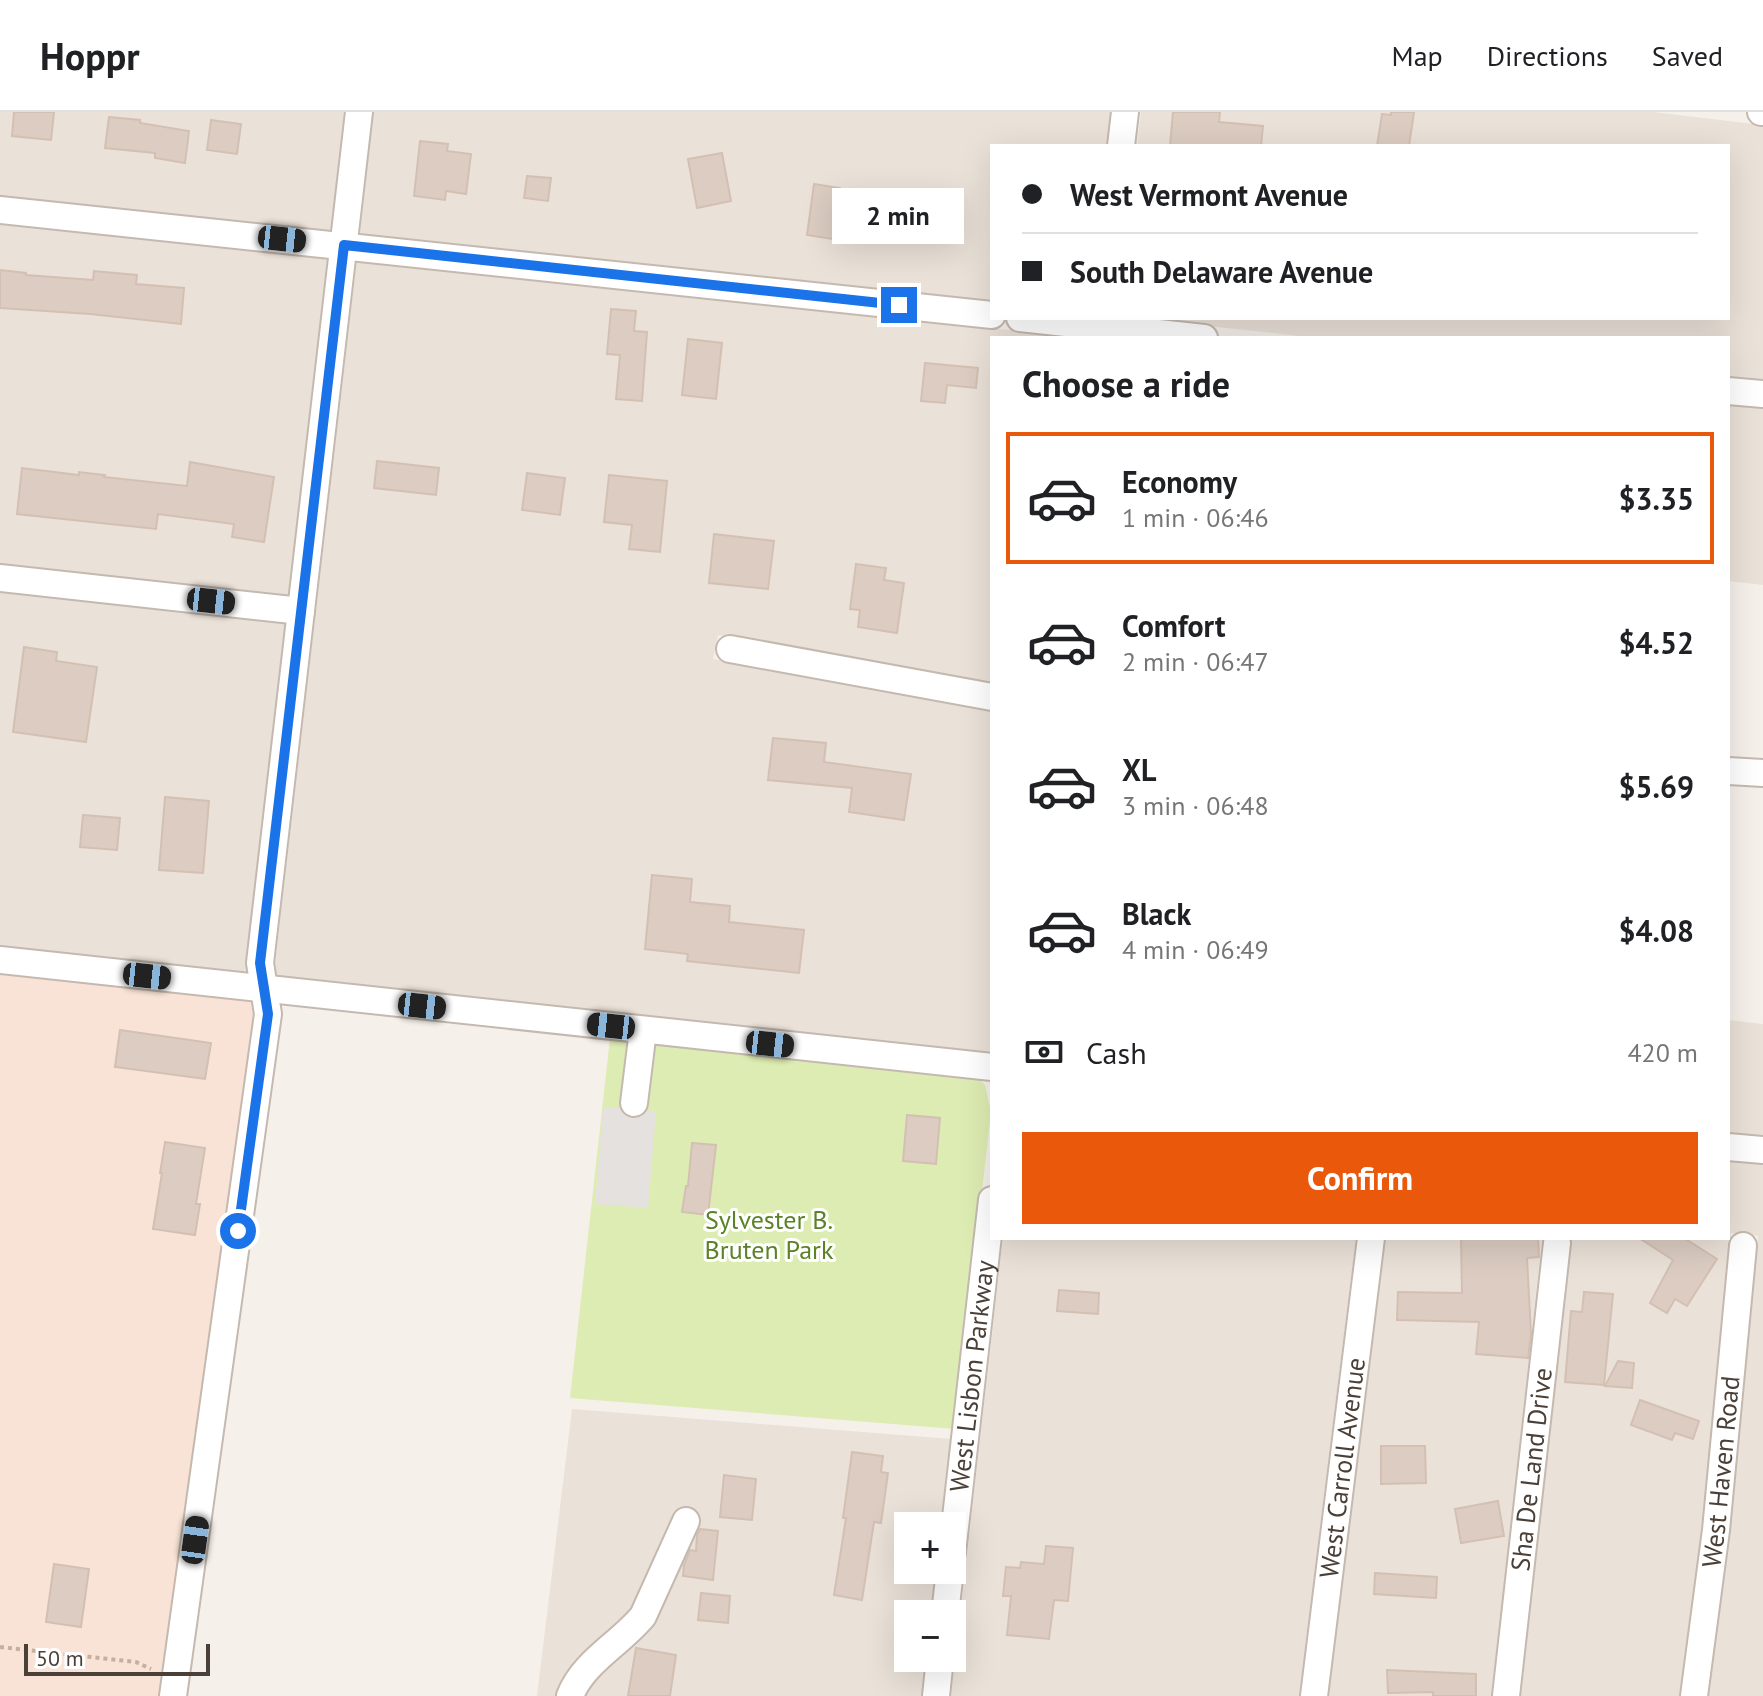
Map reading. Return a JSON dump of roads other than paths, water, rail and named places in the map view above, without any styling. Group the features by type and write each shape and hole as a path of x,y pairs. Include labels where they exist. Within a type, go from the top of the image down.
{"street":[{"path":"174,1695 268,1014 260,963 359,112"},
{"path":"1121,144 1125,112"},
{"path":"0,210 990,315"},
{"path":"1036,320 1183,336"},
{"path":"1730,391 1763,394"},
{"path":"0,578 301,611"},
{"path":"730,649 990,697"},
{"path":"1730,771 1763,773"},
{"path":"0,960 990,1067"},
{"path":"634,1103 643,1030"},
{"path":"1730,1147 1763,1150"},
{"name":"West Lisbon Parkway","path":"957,1512 990,1218"},
{"name":"West Carroll Avenue","path":"1314,1696 1371,1240"},
{"name":"Sha De Land Drive","path":"1506,1696 1557,1243"},
{"name":"West Haven Road","path":"1694,1696 1716,1530 1743,1246"},
{"path":"570,1696 592,1664 633,1629 643,1616 686,1521"},
{"path":"936,1696 939,1672"}],"park label":[{"name":"Sylvester B. Bruten Park","path":"769,1235"}]}
